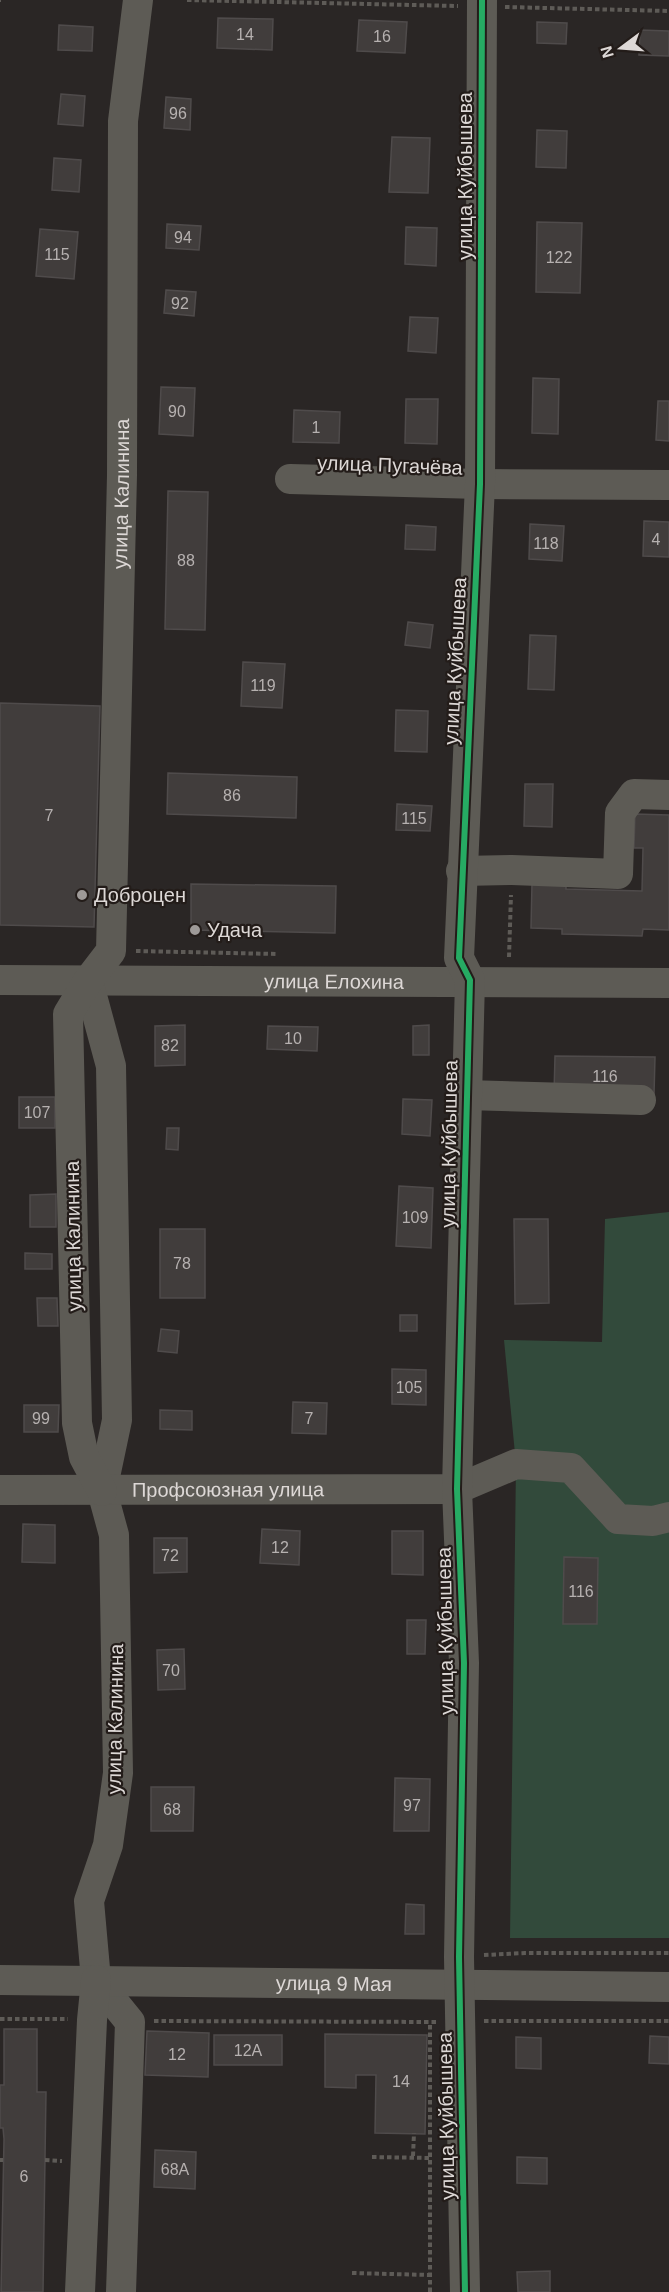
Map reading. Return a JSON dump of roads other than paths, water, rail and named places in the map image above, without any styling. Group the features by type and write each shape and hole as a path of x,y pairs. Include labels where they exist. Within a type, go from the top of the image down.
{"street":[{"name":"улица Калинина","path":"80,2292 92,2020 96,1980 88,1900 108,1845 118,1773 114,1535 102,1491 84,1456 77,1423 68,1014 88,981 111,951 122,475 123,122 138,0"},
{"name":"улица Куйбышева","path":"465,2292 460,1972 464,1663 457,1489 470,980 459,958 461,871 480,484 482,3"},
{"name":"улица Пугачёва","path":"290,478 480,484 669,485"},
{"path":"461,871 512,870 618,874 621,813 634,794 669,795"},
{"name":"улица Елохина","path":"0,980 470,980 669,983"},
{"name":"улица Калинина","path":"88,981 111,1066 117,1420 102,1491"},
{"path":"466,1095 640,1100"},
{"path":"457,1489 516,1464 571,1468 618,1519 653,1521 669,1516"},
{"name":"Профсоюзная улица","path":"0,1490 457,1489"},
{"name":"улица 9 Мая","path":"0,1980 460,1972 669,1987"},
{"path":"96,1980 130,2022 122,2292"}],"place":[{"name":"Доброцен","path":"82,895"},
{"name":"Удача","path":"195,930"}]}
